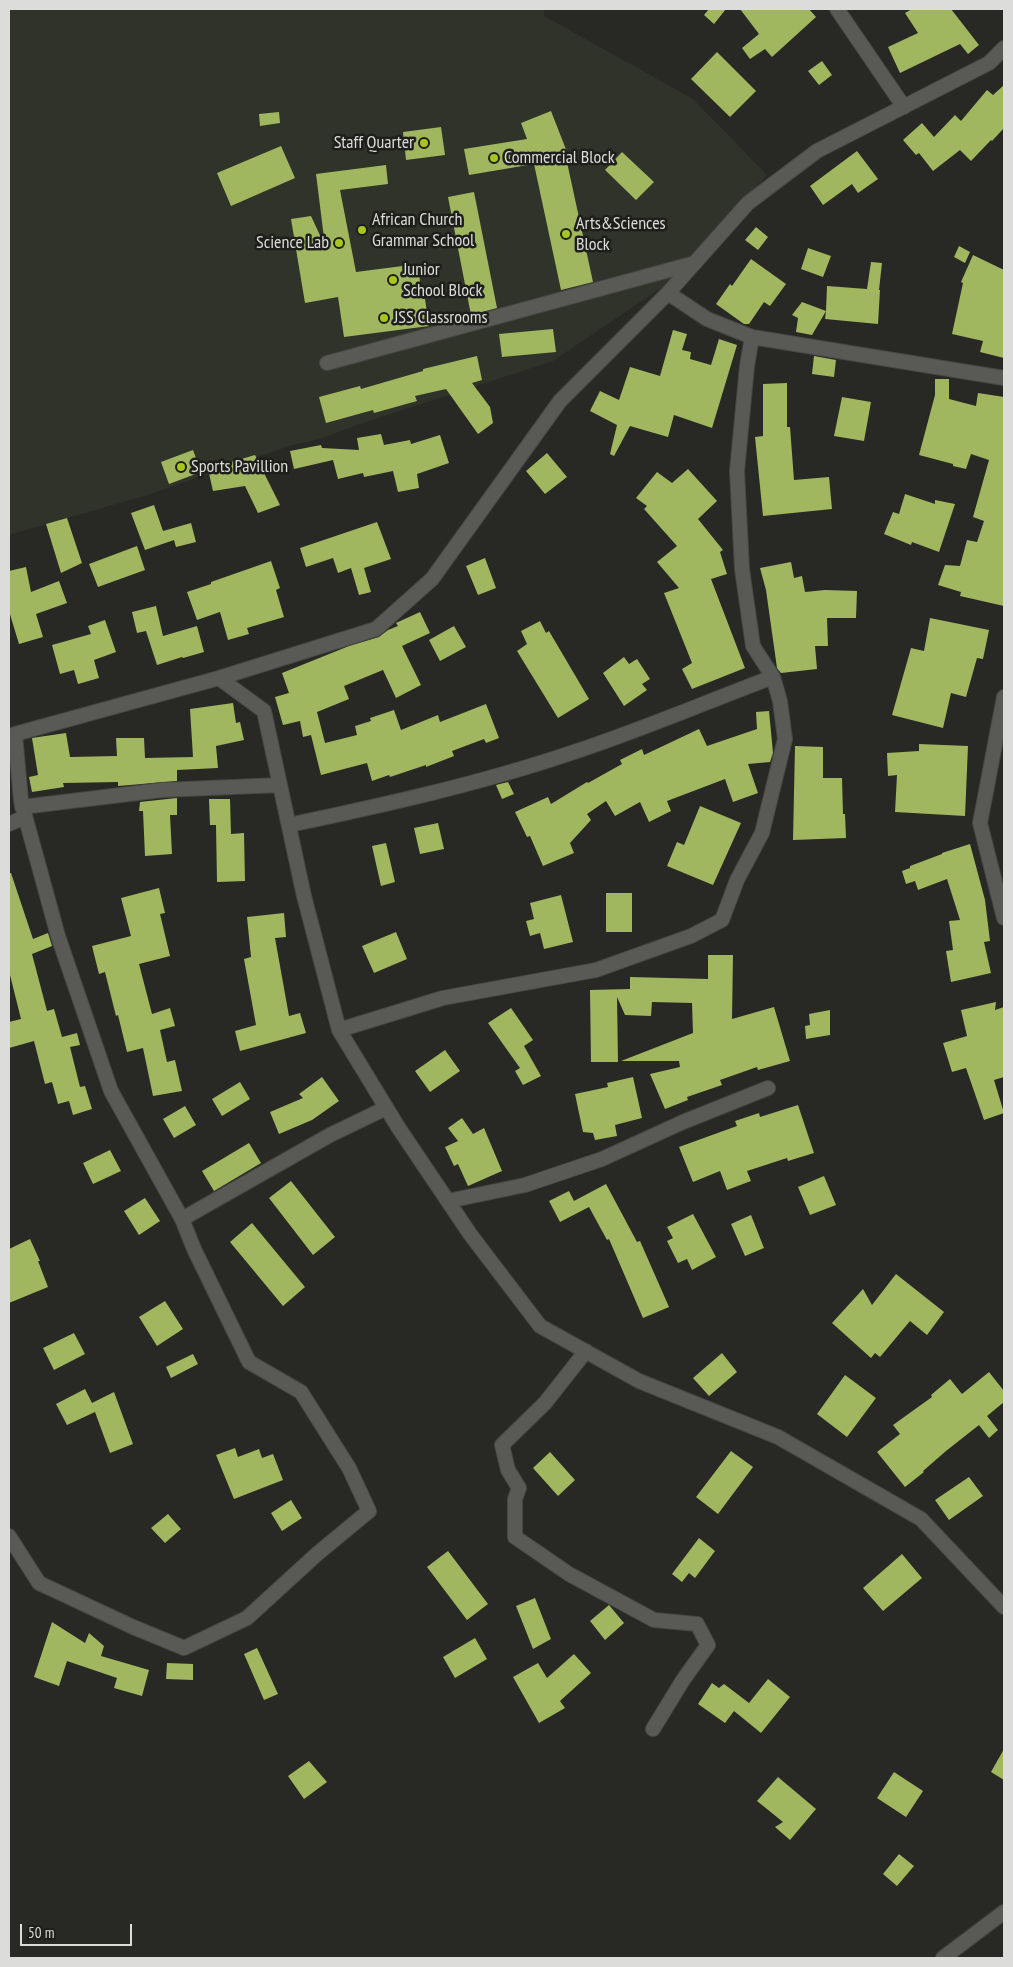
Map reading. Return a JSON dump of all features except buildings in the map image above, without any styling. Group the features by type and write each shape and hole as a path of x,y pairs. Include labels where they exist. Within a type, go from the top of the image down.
{"street":[{"path":"837,9 904,107"},
{"path":"9,1536 39,1583 133,1628 184,1648 247,1618 317,1554 369,1511 350,1468 301,1392 249,1362 194,1249 182,1219 111,1091 58,936 24,812 14,734 219,678 376,629 432,579 560,400 668,293 748,203 817,151 989,63 1004,48"},
{"path":"327,363 695,263"},
{"path":"668,293 707,319 752,338 1004,378"},
{"path":"338,1030 443,998 596,970 691,936 722,920 737,880 762,833 785,739 780,701 773,677 753,646 742,559 737,471 747,366 752,338"},
{"path":"289,825 378,806 508,772 571,753 773,677"},
{"path":"219,678 264,711 304,896 338,1030 386,1108 470,1234 540,1326 639,1380 778,1436 921,1519 1004,1607"},
{"path":"1004,697 980,823 1004,918"},
{"path":"9,824 24,812 162,790 280,785"},
{"path":"448,1201 525,1184 602,1159 683,1122 768,1088"},
{"path":"182,1219 330,1135 386,1108"},
{"path":"586,1351 545,1403 502,1445 508,1470 520,1488 515,1499 515,1537 569,1574 654,1620 697,1624 708,1645 652,1729"},
{"path":"943,1958 1004,1912"}],"shaded area":[{"name":"African Church Grammar School","path":"9,9 544,9 544,16 693,99 767,175 664,286 553,361 357,425 320,439 289,446 144,496 9,535"}],"place":[{"name":"Staff Quarter","path":"424,143"},
{"name":"Commercial Block","path":"494,158"},
{"name":"African Church Grammar School","path":"362,230"},
{"name":"Arts&Sciences Block","path":"566,234"},
{"name":"Science Lab","path":"339,243"},
{"name":"Junior School Block","path":"393,280"},
{"name":"JSS Classrooms","path":"384,318"},
{"name":"Sports Pavillion","path":"181,467"}]}
